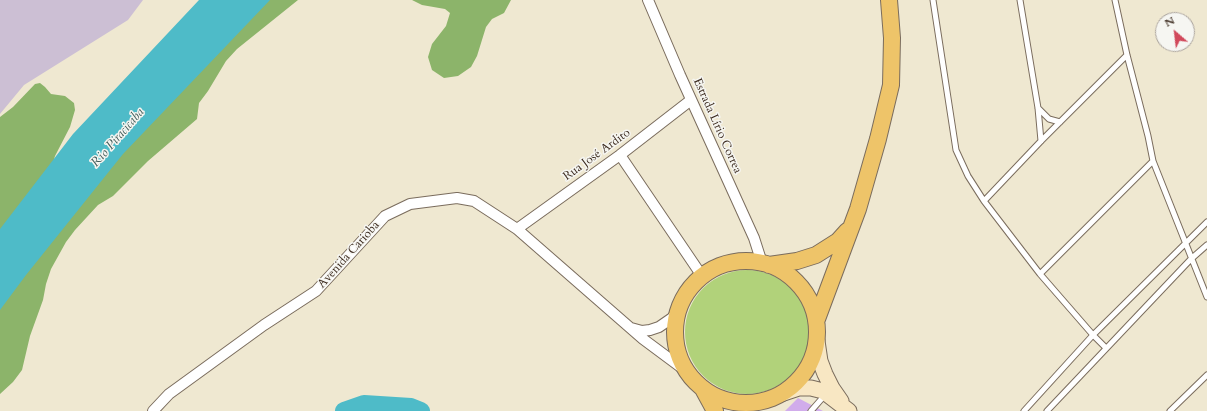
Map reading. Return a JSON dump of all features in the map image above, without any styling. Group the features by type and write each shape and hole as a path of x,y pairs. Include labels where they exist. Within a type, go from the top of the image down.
{"main road":[{"path":"816,319 858,209 878,139 891,85 892,38 889,0"},
{"path":"765,264 797,261 816,255 838,241 850,229"},
{"path":"715,411 703,389 686,371 678,352 675,331 678,310 688,292 702,276 716,268 731,263 746,261 765,264 786,273 800,286 811,301 816,319 820,361 832,388 848,410"},
{"path":"703,389 722,399 764,406 798,380 811,362 817,341"},
{"path":"781,394 798,388 812,388 826,394 848,410"}],"street":[{"name":"Estrada Lírio Correa","path":"648,0 691,100 765,264"},
{"name":"Rua José Ardito","path":"517,229 620,156 691,100"},
{"path":"620,156 702,276"},
{"name":"Avenida Carioba","path":"153,411 169,394 264,325 316,291 385,216 410,204 457,198 474,201 517,229 646,342 686,371"},
{"path":"631,328 642,331 659,327 672,318 678,310"}],"lane":[{"path":"933,0 956,150 968,176 984,201 1040,274 1106,348"},
{"path":"1020,0 1038,108 1041,141"},
{"path":"1116,0 1127,55 1153,161 1207,297"},
{"path":"984,201 1041,141 1127,55"},
{"path":"1038,108 1050,119 1060,122"},
{"path":"1040,274 1153,161"},
{"path":"1024,411 1093,335 1207,222"},
{"path":"1047,411 1191,259 1207,245"},
{"path":"1170,411 1207,375"},
{"path":"811,411 826,394"}],"shaded area":[{"path":"0,0 143,0 128,20 24,85 0,114"}],"green space":[{"path":"258,0 298,0 237,49 226,61 199,103 197,119 148,161 113,196 98,205 75,230 66,242 51,269 43,300 30,336 22,370 13,382 0,394 0,305 71,211"},
{"path":"412,0 511,0 504,13 492,19 486,27 477,56 471,67 458,76 444,78 432,70 428,57 432,44 446,26 450,13 445,9 422,5"},
{"path":"40,83 51,94 65,96 74,103 75,110 70,127 55,156 48,181 0,250 0,117 13,107 35,84"},
{"path":"747,270 759,271 771,275 781,280 791,288 799,298 804,308 808,320 808,344 804,356 799,366 791,376 781,384 771,389 759,393 747,394 735,393 723,389 713,384 703,376 695,366 690,356 686,344 685,332 686,320 690,308 695,298 703,288 713,280 723,275 735,271"}],"water":[{"name":"Rio Piracicaba","path":"199,0 270,0 123,154 26,275 0,310 0,229 73,134"}],"building":[{"path":"798,398 823,411 785,411"}],"waterway":[{"path":"344,411 364,404 411,407 421,411"}]}
